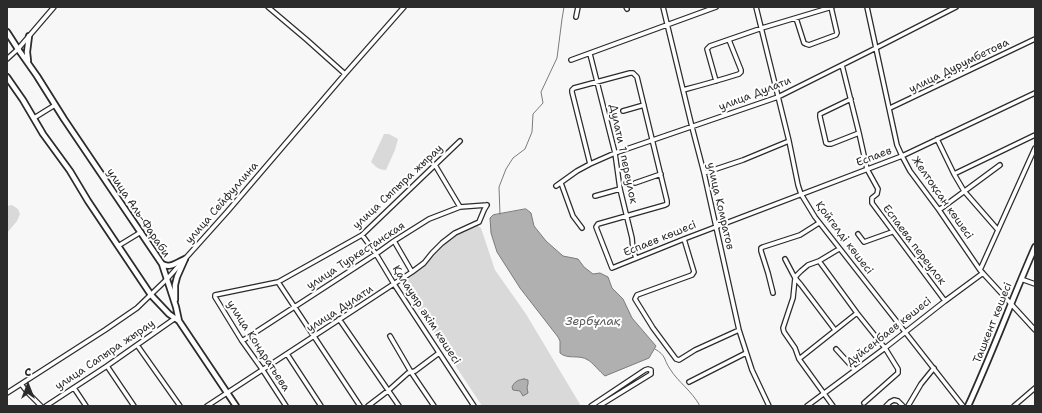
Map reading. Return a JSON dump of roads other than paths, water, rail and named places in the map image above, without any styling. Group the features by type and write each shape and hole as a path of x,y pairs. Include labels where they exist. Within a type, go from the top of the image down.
{"main road":[{"name":"улица Аль-Фараби","path":"7,32 162,264 176,307 178,322"},
{"path":"29,36 27,52 29,65"},
{"path":"7,77 23,100 43,134 70,171 88,201 151,295 178,322 236,406"},
{"path":"7,82 12,84"},
{"name":"Ташкент көшесі","path":"968,406 1035,247"},
{"path":"162,264 169,266 185,259"},
{"path":"176,307 175,285 185,259"}],"street":[{"path":"7,59 18,49 54,7"},
{"path":"268,7 345,74"},
{"name":"улица Сейфуллина","path":"7,393 105,330 137,308 151,295 227,212 404,7"},
{"path":"576,17 578,7"},
{"name":"улица Комратов","path":"663,7 704,173 739,330 752,370 769,406"},
{"path":"572,60 716,7"},
{"name":"Қойгелді көшесі","path":"756,7 801,194 819,223 963,406"},
{"path":"716,81 707,49 708,47 762,28 832,7 837,33 836,35 809,44 804,43 796,18"},
{"name":"Желтоқсан көшесі","path":"867,7 897,145 902,156 910,171 983,274 1035,330"},
{"name":"улица Дулати","path":"556,186 577,171 614,153 778,97 876,48 950,8 956,7"},
{"name":"улица Дурумбетова","path":"890,108 1035,39"},
{"path":"683,90 739,74 741,70 730,40"},
{"name":"Дулати 1 переулок","path":"590,54 614,153 620,189 636,258"},
{"name":"Еспаева переулок","path":"842,65 867,169 878,189 877,194 872,198 872,203 892,232 945,301"},
{"path":"590,164 572,90 574,88 597,81 633,73 637,77 667,204 665,206 627,216"},
{"name":"Еспаев","path":"715,227 902,156 1035,93"},
{"path":"850,99 820,114 826,143 831,144 859,134"},
{"path":"34,118 55,105"},
{"path":"623,111 644,105"},
{"path":"954,174 1035,134"},
{"path":"937,139 964,191 998,230"},
{"path":"704,173 743,160 789,141"},
{"name":"улица Сыпыра жырау","path":"215,297 215,295 220,293 278,282 362,235 460,142"},
{"path":"980,270 1035,148"},
{"path":"435,165 460,207"},
{"path":"939,210 1000,165"},
{"path":"635,183 661,174"},
{"path":"561,183 573,216 582,228"},
{"path":"595,196 620,189"},
{"name":"улица Туркестанская","path":"242,341 429,219 460,207 487,206 479,222"},
{"name":"Еспаев көшесі","path":"627,216 598,224 596,227 612,268 715,227"},
{"name":"улица Дулати","path":"207,406 412,272 424,263 442,243 455,232 479,222"},
{"path":"773,293 761,248 800,235 819,223"},
{"path":"118,246 141,232"},
{"path":"858,234 864,242 892,232"},
{"name":"Қалауыр әкім көшесі","path":"362,235 376,254 474,406"},
{"path":"684,239 694,272 692,275 637,296 635,299 653,328 676,360 679,360 695,350 739,330"},
{"path":"394,241 412,272"},
{"path":"834,406 799,359 795,348 784,332 783,328 793,298 795,278 801,271 813,263 839,249"},
{"path":"785,259 795,278 835,330"},
{"path":"819,261 885,348 899,371 864,403"},
{"name":"Дүйсенбаев көшесі","path":"807,406 945,301 983,274"},
{"path":"1021,279 1035,284"},
{"path":"278,282 360,406"},
{"name":"улица Кондратьева","path":"215,297 242,341 286,406"},
{"path":"799,359 857,313"},
{"name":"улица Сапыра жырау","path":"46,406 107,366 174,319"},
{"path":"339,319 399,406"},
{"path":"390,336 411,372 434,406"},
{"path":"137,344 180,406"},
{"path":"836,348 855,370"},
{"path":"368,406 389,390 405,375 415,371 439,353"},
{"path":"689,382 746,353"},
{"path":"287,354 321,406"},
{"path":"107,366 134,406"},
{"path":"908,406 921,384 934,368"},
{"path":"591,406 644,370 651,370 651,374 599,406"},
{"path":"21,384 41,406"},
{"path":"74,388 86,406"},
{"path":"1014,406 1035,388"},
{"path":"886,406 894,400 898,401 903,406"}],"water":[{"name":"Зербұлақ","path":"526,209 531,213 534,226 546,241 563,256 578,259 584,267 593,274 600,273 608,277 612,288 623,299 632,318 656,346 649,358 605,376 585,358 566,356 560,353 560,341 558,337 520,288 497,252 491,233 490,218 493,215"},
{"path":"524,379 528,380 528,393 523,396 520,391 513,390 512,387 517,381"}],"waterway":[{"path":"500,214 499,187 506,169 513,158 525,149 532,132 533,114 543,103 541,92 557,58 564,7"},
{"path":"655,349 663,356 673,374 700,406"}]}
